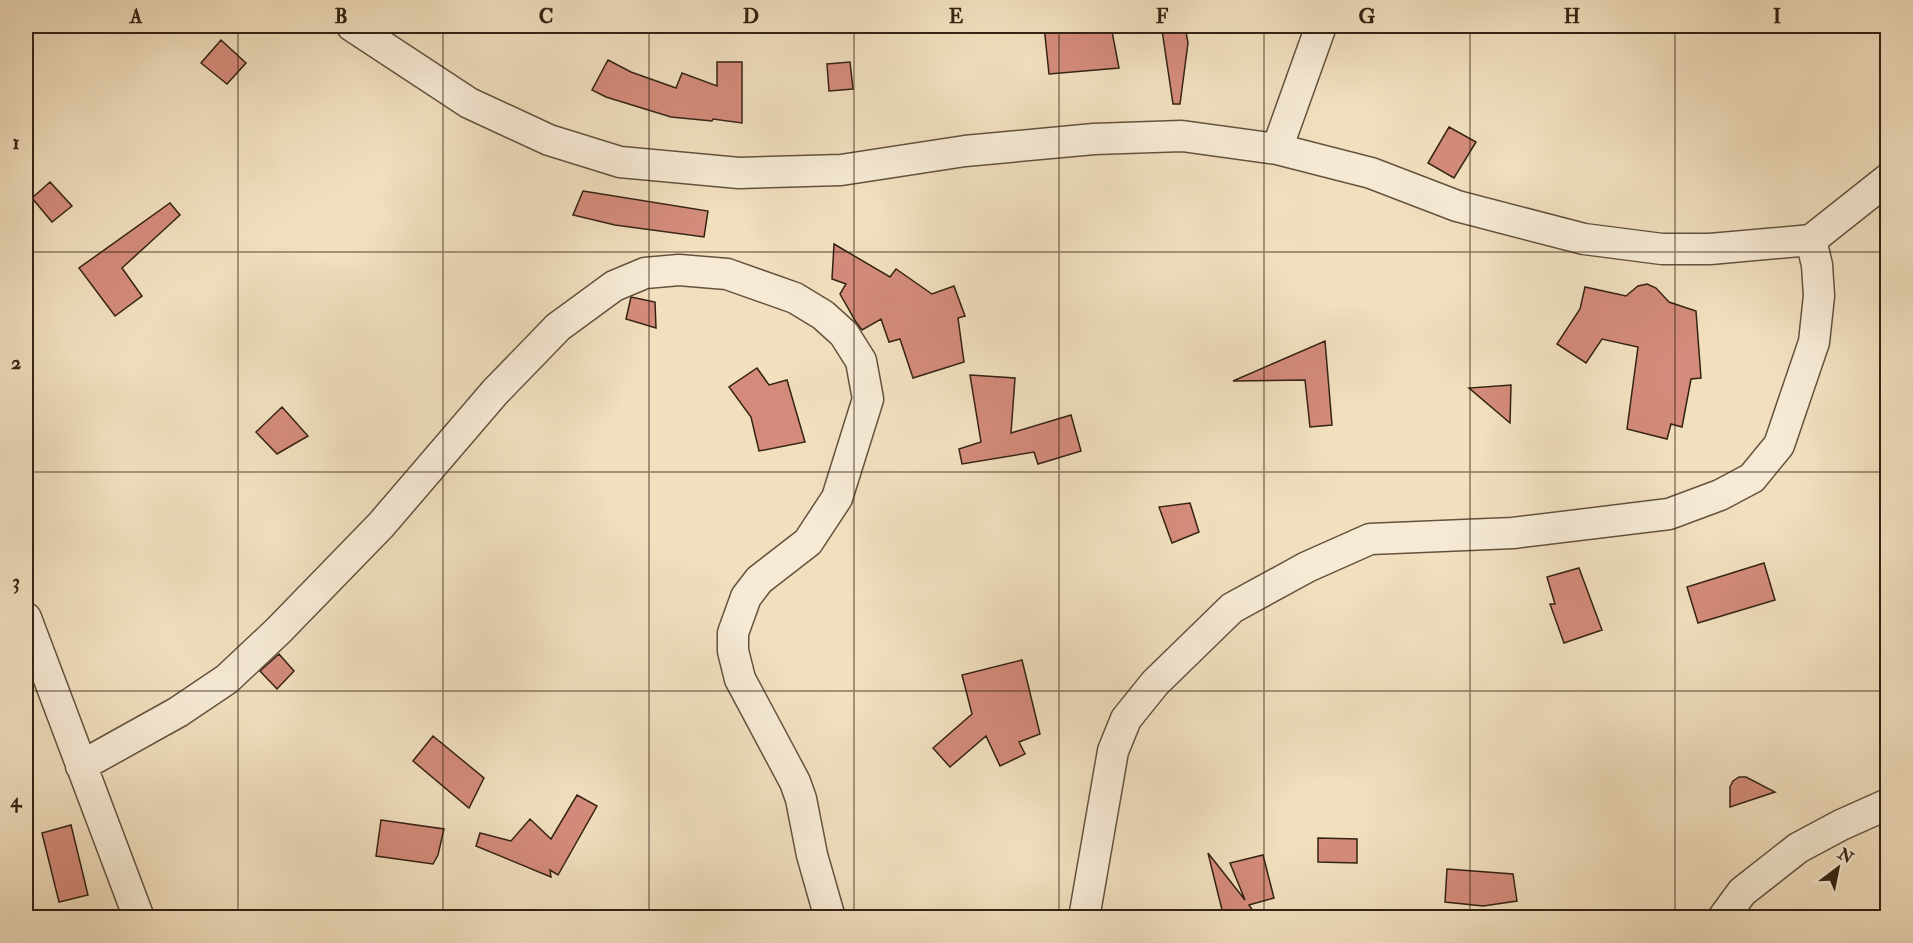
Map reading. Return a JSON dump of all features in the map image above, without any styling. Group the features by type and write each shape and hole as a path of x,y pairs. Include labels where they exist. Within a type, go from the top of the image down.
{"street":[{"path":"352,26 469,103 549,140 620,162 739,172 841,171 965,151 1094,139 1182,136 1276,149 1371,173 1457,206 1584,239 1662,249 1710,249 1810,240 1887,179"},
{"path":"1276,149 1321,26"},
{"path":"1084,918 1113,751 1126,720 1155,682 1232,608 1307,567 1370,540 1513,533 1669,514 1720,495 1752,478 1779,445 1814,342 1819,296 1817,265 1810,240"},
{"path":"81,766 178,712 235,671 278,631 381,525 495,392 558,327 614,286 645,273 679,270 727,274 795,298 823,315 844,334 861,361 868,399 837,498 825,519 808,542 759,580 746,597 733,633 733,651 740,679 795,782 801,799 812,855 830,918"},
{"path":"26,618 139,918"},
{"path":"1723,918 1742,892 1798,848 1887,804"}],"building":[{"path":"1044,26 1111,26 1119,68 1049,74"},
{"path":"1185,26 1188,43 1180,104 1173,104 1162,30"},
{"path":"221,40 246,63 227,84 201,63"},
{"path":"608,60 631,72 676,88 682,73 717,86 717,62 742,62 742,123 671,117 606,97 592,90"},
{"path":"850,62 853,89 829,91 827,64"},
{"path":"1449,127 1476,142 1454,178 1428,163"},
{"path":"50,182 72,206 52,222 32,198"},
{"path":"583,191 708,211 704,237 615,225 573,215"},
{"path":"170,203 180,215 122,268 142,296 115,316 79,268"},
{"path":"834,244 890,277 896,269 932,294 954,286 965,316 958,318 964,362 913,378 900,339 889,342 881,319 862,330 856,322 840,294 846,284 832,279"},
{"path":"1647,284 1656,288 1669,302 1696,311 1701,378 1691,379 1682,427 1671,424 1667,439 1627,429 1638,347 1602,339 1586,363 1557,344 1580,309 1585,287 1626,296 1638,286"},
{"path":"631,297 655,302 656,328 626,319"},
{"path":"1325,341 1332,425 1310,427 1305,380 1233,381"},
{"path":"757,368 769,385 787,380 805,442 759,451 751,417 729,387"},
{"path":"970,375 1015,378 1011,433 1071,415 1081,451 1038,464 1034,452 962,464 959,449 981,442"},
{"path":"1511,385 1510,423 1469,388"},
{"path":"282,407 308,436 277,454 256,432"},
{"path":"1190,503 1199,532 1172,543 1159,507"},
{"path":"1764,563 1775,600 1698,623 1687,587"},
{"path":"1579,568 1602,630 1564,643 1550,604 1555,604 1547,577"},
{"path":"279,654 294,671 277,689 260,671"},
{"path":"1022,660 1040,734 1019,742 1025,754 1000,766 986,736 950,767 933,748 972,714 962,675"},
{"path":"433,736 484,778 469,808 413,761"},
{"path":"1739,777 1746,777 1775,792 1730,807 1730,787"},
{"path":"577,795 597,806 558,875 550,870 551,877 476,846 480,833 511,841 530,819 551,839"},
{"path":"381,820 444,829 438,855 433,864 376,856"},
{"path":"71,825 88,895 59,902 42,833"},
{"path":"1318,838 1357,839 1357,863 1318,862"},
{"path":"1208,853 1245,900 1230,863 1263,855 1274,898 1249,905 1253,911 1224,918"},
{"path":"1447,869 1513,874 1517,901 1483,906 1445,902"}]}
